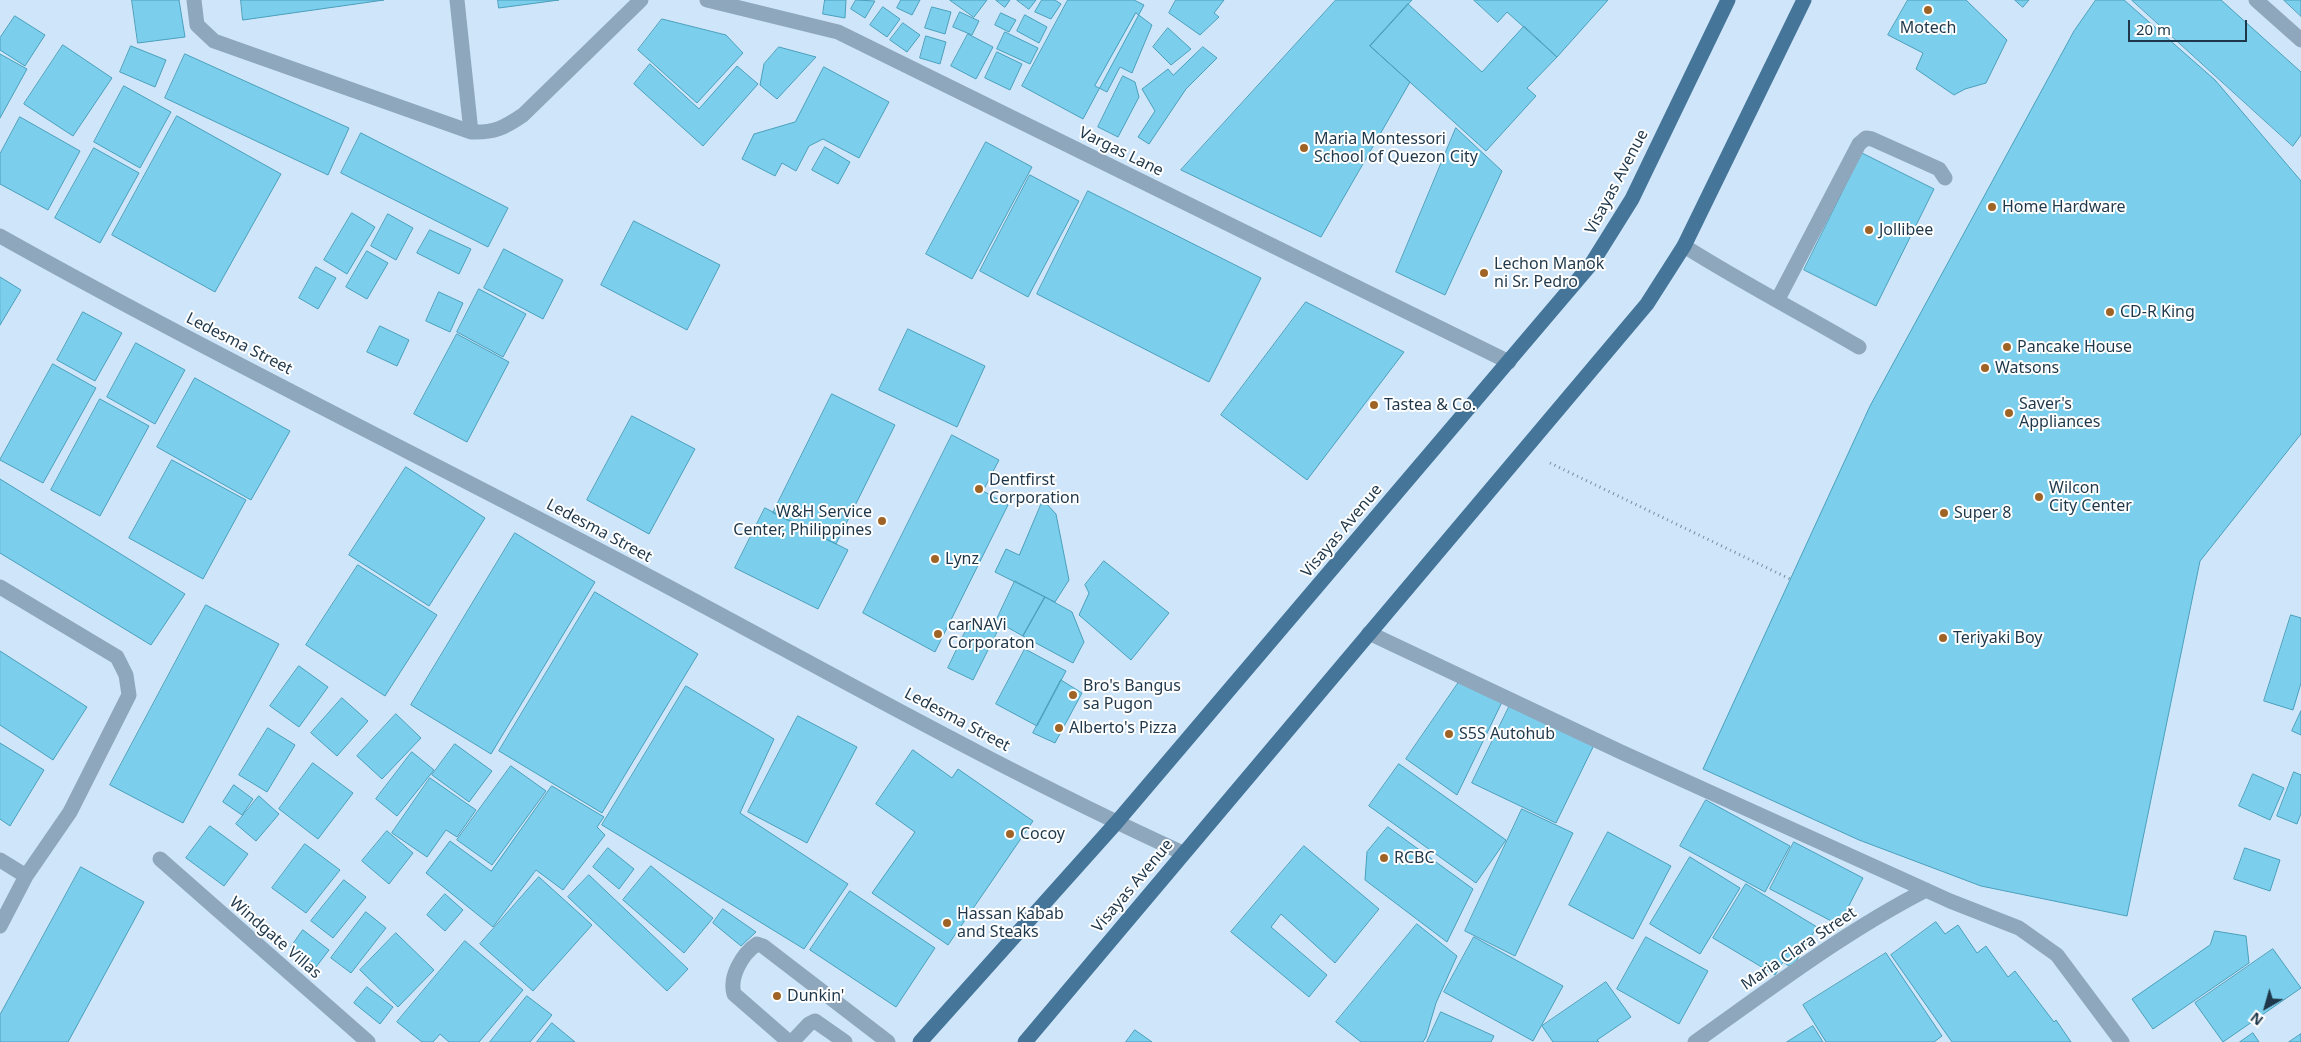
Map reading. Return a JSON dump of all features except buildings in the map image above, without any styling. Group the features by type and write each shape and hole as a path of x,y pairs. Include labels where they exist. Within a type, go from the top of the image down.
{"main road":[{"name":"Visayas Avenue","path":"920,1042 1116,823 1592,263 1632,199 1728,0"},
{"name":"Visayas Avenue","path":"1025,1042 1647,304 1684,246 1804,0"}],"street":[{"path":"194,0 197,25 214,41 471,132 490,133 508,125 523,114 641,0"},
{"path":"457,0 471,132"},
{"name":"Vargas Lane","path":"707,0 838,32 1509,362"},
{"path":"2256,0 2301,40"},
{"path":"1778,299 1859,144 1866,138 1939,169 1945,178"},
{"name":"Ledesma Street","path":"0,236 87,284 579,540 1116,823 1183,853"},
{"path":"1684,246 1734,278 1778,299 1859,347"},
{"path":"0,587 117,657 126,675 129,695 70,812 26,876 0,926"},
{"path":"1369,633 1622,752 1926,890 2020,928 2056,955 2122,1042"},
{"name":"Windgate Villas","path":"160,859 368,1042"},
{"path":"0,860 26,876"},
{"name":"Maria Clara Street","path":"1695,1042 1815,957 1870,921 1926,890"},
{"path":"845,1042 815,1020 790,1042 734,994 731,984 735,973 751,948 757,944 763,946 888,1042"}],"path":[{"path":"1524,450 1668,522 1790,579"}],"place":[{"name":"Motech","path":"1928,10"},
{"name":"Maria Montessori School of Quezon City","path":"1304,148"},
{"name":"Home Hardware","path":"1992,207"},
{"name":"Jollibee","path":"1869,230"},
{"name":"Lechon Manok ni Sr. Pedro","path":"1484,273"},
{"name":"CD-R King","path":"2110,312"},
{"name":"Pancake House","path":"2007,347"},
{"name":"Watsons","path":"1985,368"},
{"name":"Tastea & Co.","path":"1374,405"},
{"name":"Saver's Appliances","path":"2009,413"},
{"name":"Dentfirst Corporation","path":"979,489"},
{"name":"Wilcon City Center","path":"2039,497"},
{"name":"Super 8","path":"1944,513"},
{"name":"W&H Service Center, Philippines","path":"882,521"},
{"name":"Lynz","path":"935,559"},
{"name":"carNAVi Corporaton","path":"938,634"},
{"name":"Teriyaki Boy","path":"1943,638"},
{"name":"Bro's Bangus sa Pugon","path":"1073,695"},
{"name":"Alberto's Pizza","path":"1059,728"},
{"name":"S5S Autohub","path":"1449,734"},
{"name":"Cocoy","path":"1010,834"},
{"name":"RCBC","path":"1384,858"},
{"name":"Hassan Kabab and Steaks","path":"947,923"},
{"name":"Dunkin'","path":"777,996"}]}
